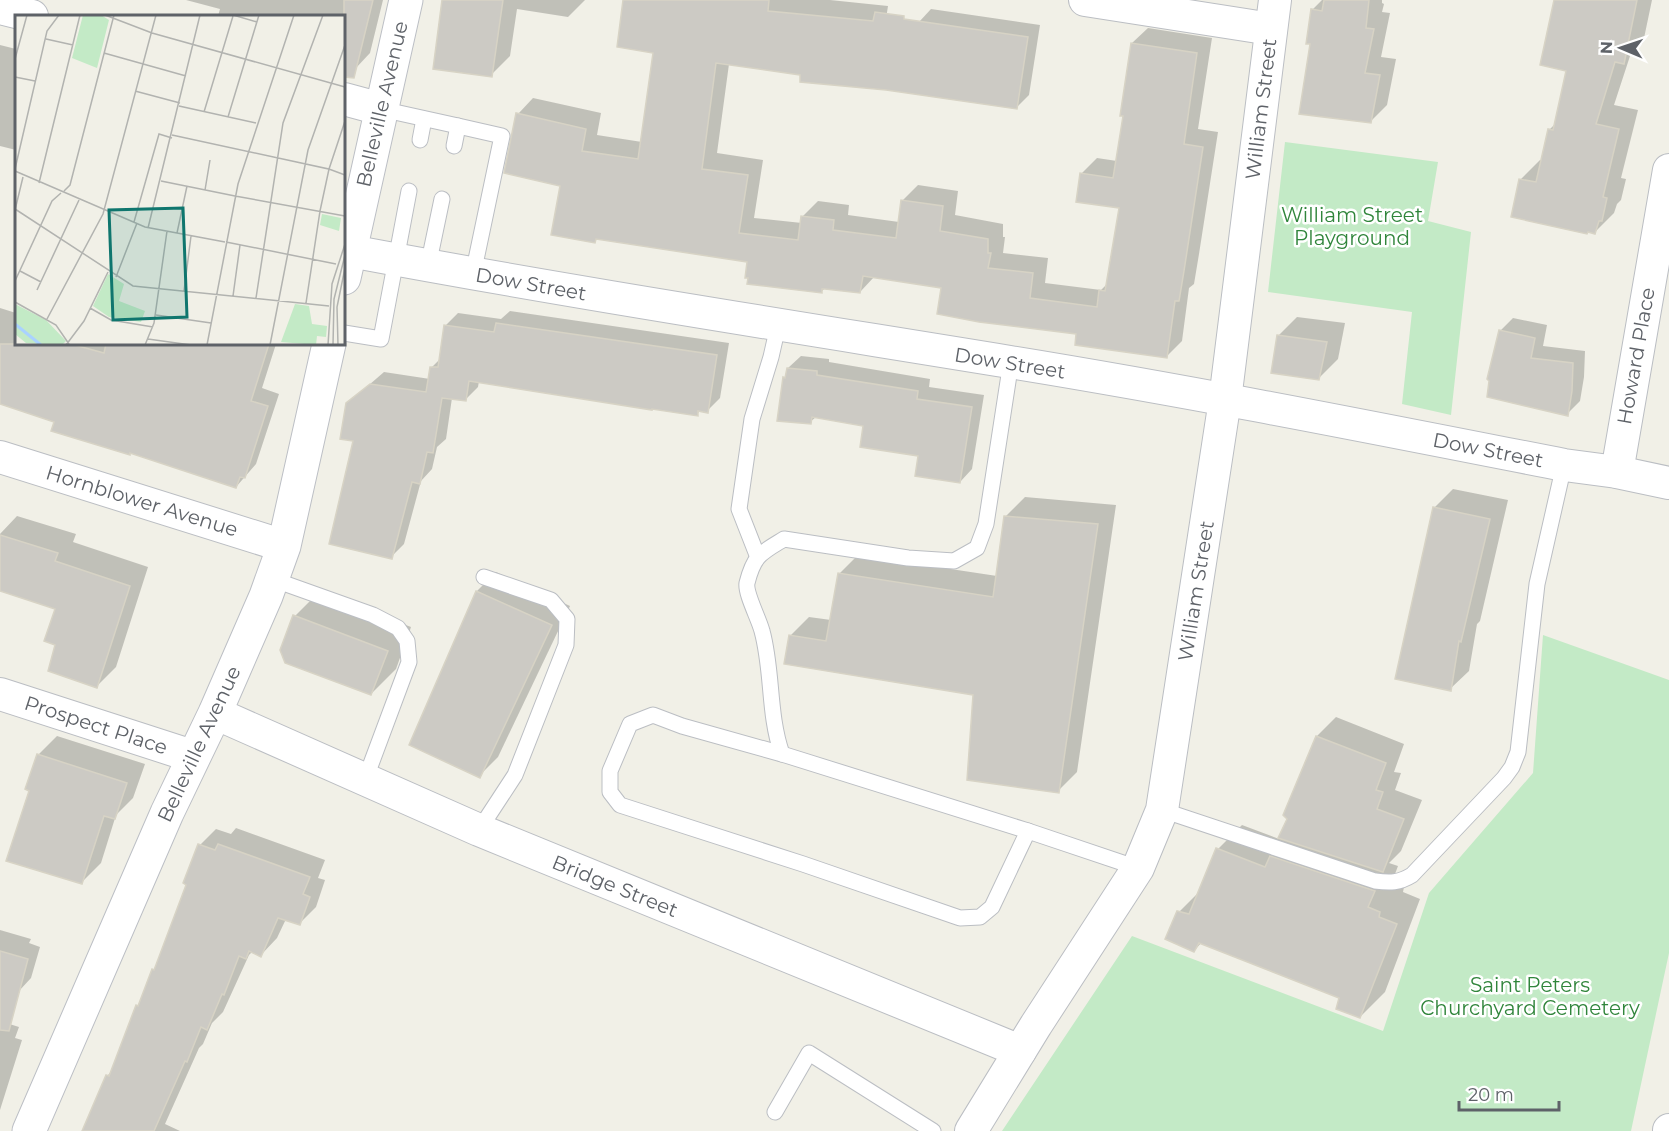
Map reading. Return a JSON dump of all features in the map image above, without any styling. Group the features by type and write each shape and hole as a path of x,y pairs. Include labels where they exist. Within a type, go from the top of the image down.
{"main road":[{"name":"Belleville Avenue","path":"346,265 406,0"},
{"name":"Belleville Avenue","path":"29,1131 192,756 214,713 272,579 284,546 329,345"}],"street":[{"path":"1085,0 1273,15"},
{"path":"0,8 28,15"},
{"name":"William Street","path":"971,1131 1138,868 1162,810 1225,400 1273,15"},
{"path":"345,99 381,109"},
{"name":"Howard Place","path":"1617,472 1669,170"},
{"name":"Dow Street","path":"346,265 394,260 778,326 1011,362 1669,483"},
{"name":"Hornblower Avenue","path":"0,457 284,546"},
{"name":"Prospect Place","path":"0,694 192,756"},
{"name":"Bridge Street","path":"214,713 479,830 1020,1051"}],"lane":[{"path":"381,109 502,136 473,274"},
{"path":"420,140 424,119"},
{"path":"454,146 458,126"},
{"path":"345,333 381,339 394,260 409,191"},
{"path":"428,266 442,199"},
{"path":"757,555 740,509 752,420 778,326"},
{"path":"782,754 777,741 772,688 762,631 746,585 757,555 784,539 908,558 954,561 977,548 986,524 1011,362"},
{"path":"1162,810 1375,881 1391,883 1402,881 1412,875 1504,778 1512,767 1518,752 1538,584 1564,465"},
{"path":"479,830 515,775 566,645 567,619 551,600 484,577"},
{"path":"272,579 372,615 398,628 407,641 409,662 365,780"},
{"path":"1028,831 992,907 980,917 960,918 803,864 620,806 610,792 610,771 630,724 653,715 682,726 782,754 1028,831 1138,868"},
{"path":"775,1112 809,1053 933,1131"}],"green space":[{"name":"William Street Playground","path":"1285,142 1438,162 1428,221 1471,232 1451,415 1402,404 1412,312 1268,292"},
{"name":"Saint Peters Churchyard Cemetery","path":"1543,635 1669,680 1669,953 1631,1131 1002,1131 1132,936 1383,1031 1429,893 1533,773"}],"building":[{"path":"344,0 373,0 354,78 345,77"},
{"path":"442,0 503,0 492,77 433,69"},
{"path":"623,0 769,0 768,11 873,21 875,12 904,16 904,19 1028,37 1017,109 886,90 800,82 800,75 716,63 702,169 748,175 739,233 798,240 801,216 834,220 833,230 896,238 901,200 943,206 940,231 988,239 988,253 991,253 988,268 1033,273 1030,298 1097,307 1099,290 1105,291 1119,208 1076,202 1080,173 1113,178 1131,43 1197,53 1184,144 1203,147 1179,301 1175,301 1167,358 1075,345 1076,334 979,322 937,314 941,288 863,276 860,293 822,289 822,293 747,284 748,278 745,278 747,262 596,239 595,243 551,235 560,186 504,173 516,113 586,129 582,151 638,159 653,53 617,47"},
{"path":"1324,0 1369,0 1366,28 1374,29 1365,73 1380,75 1371,123 1299,114 1310,44 1306,44 1311,9 1322,11"},
{"path":"1554,0 1637,0 1624,64 1615,62 1596,124 1619,129 1603,197 1607,198 1602,221 1599,221 1595,234 1511,217 1519,179 1536,182 1548,129 1553,130 1566,71 1540,65"},
{"path":"496,323 717,355 708,413 698,411 698,416 652,410 469,381 466,401 442,398 433,453 427,452 420,484 412,482 392,559 329,544 353,441 340,439 346,403 370,384 426,392 430,367 438,367 444,325 494,332"},
{"path":"1499,330 1535,338 1531,358 1573,363 1568,416 1487,397 1489,381 1487,379"},
{"path":"1277,335 1327,342 1319,380 1271,373"},
{"path":"0,344 75,345 104,353 106,345 269,345 251,401 268,406 245,478 240,477 236,488 130,453 130,455 51,431 54,422 0,404"},
{"path":"787,368 817,371 817,375 918,391 917,399 972,407 960,483 915,476 918,456 860,447 863,426 812,417 811,424 777,421 783,377 785,378"},
{"path":"1433,507 1490,519 1461,642 1459,641 1451,691 1395,679"},
{"path":"1004,516 1098,524 1059,793 967,780 973,695 784,664 789,635 826,641 838,573 993,597"},
{"path":"0,535 58,553 55,561 130,586 97,688 48,671 55,645 44,641 55,609 0,591"},
{"path":"476,591 552,625 480,778 409,745"},
{"path":"293,615 388,651 371,695 285,663 280,650"},
{"path":"1316,736 1386,763 1376,790 1383,792 1377,809 1404,819 1383,872 1278,838 1287,819 1283,815"},
{"path":"37,754 127,783 115,819 104,816 82,884 6,861 29,791 25,789"},
{"path":"198,844 215,850 218,844 310,877 303,894 310,897 300,925 278,918 261,957 249,951 246,959 239,956 207,1030 201,1027 154,1131 82,1131 106,1075 109,1076 152,969 154,970 186,885 183,883"},
{"path":"1216,848 1265,867 1270,856 1375,891 1368,907 1380,912 1379,917 1397,924 1360,1018 1336,1009 1339,998 1199,943 1194,952 1165,939 1177,911 1189,914"},
{"path":"0,951 28,959 9,1031 0,1030"}]}
